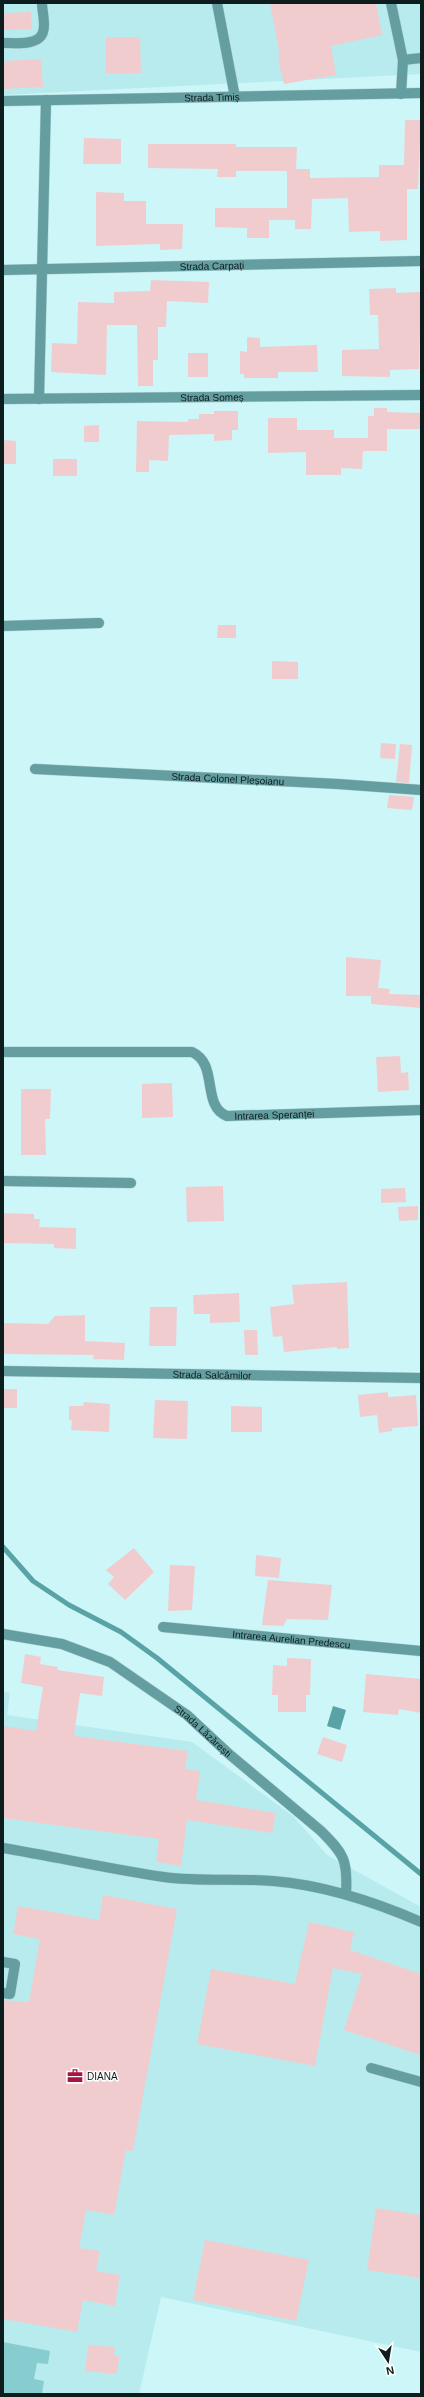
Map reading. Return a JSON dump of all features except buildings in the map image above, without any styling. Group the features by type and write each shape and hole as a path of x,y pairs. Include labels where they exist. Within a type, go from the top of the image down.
{"street":[{"path":"3,43 28,42 38,39 43,32 42,3"},
{"path":"217,3 235,97"},
{"path":"391,3 403,60 402,94"},
{"path":"403,60 421,58"},
{"name":"Strada Timiș","path":"3,101 421,94"},
{"path":"39,398 46,100"},
{"name":"Strada Carpați","path":"3,270 421,261"},
{"name":"Strada Someș","path":"3,399 421,396"},
{"path":"3,626 99,623"},
{"name":"Strada Colonel Pleșoianu","path":"34,769 338,784 421,790"},
{"name":"Intrarea Speranței","path":"3,1052 192,1052 200,1056 206,1064 215,1106 220,1113 227,1116 421,1110"},
{"path":"3,1181 131,1183"},
{"name":"Strada Salcâmilor","path":"3,1371 421,1378"},
{"name":"Intrarea Aurelian Predescu","path":"163,1627 421,1651"},
{"name":"Strada Lăzărești","path":"3,1634 62,1644 110,1662 169,1701 321,1831 340,1851 347,1879 346,1894"},
{"path":"3,1848 164,1877 210,1881 273,1881 346,1894 394,1910 421,1922"},
{"path":"3,1962 15,1964 10,1994 3,1993"},
{"path":"372,2068 421,2082"}],"shaded area":[{"path":"3,3 421,3 421,74 3,95"},
{"path":"3,1691 10,1693 7,1715 192,1742 293,1816 327,1855 421,1907 421,2352 161,2297 139,2394 3,2394"},
{"path":"333,1706 346,1710 340,1730 327,1726"},
{"path":"3,2342 50,2351 48,2364 37,2363 34,2379 44,2381 42,2394 3,2394"}],"waterway":[{"path":"3,1547 33,1581 69,1605 121,1632 157,1658 421,1874"}],"place":[{"name":"DIANA","path":"75,2076"}]}
